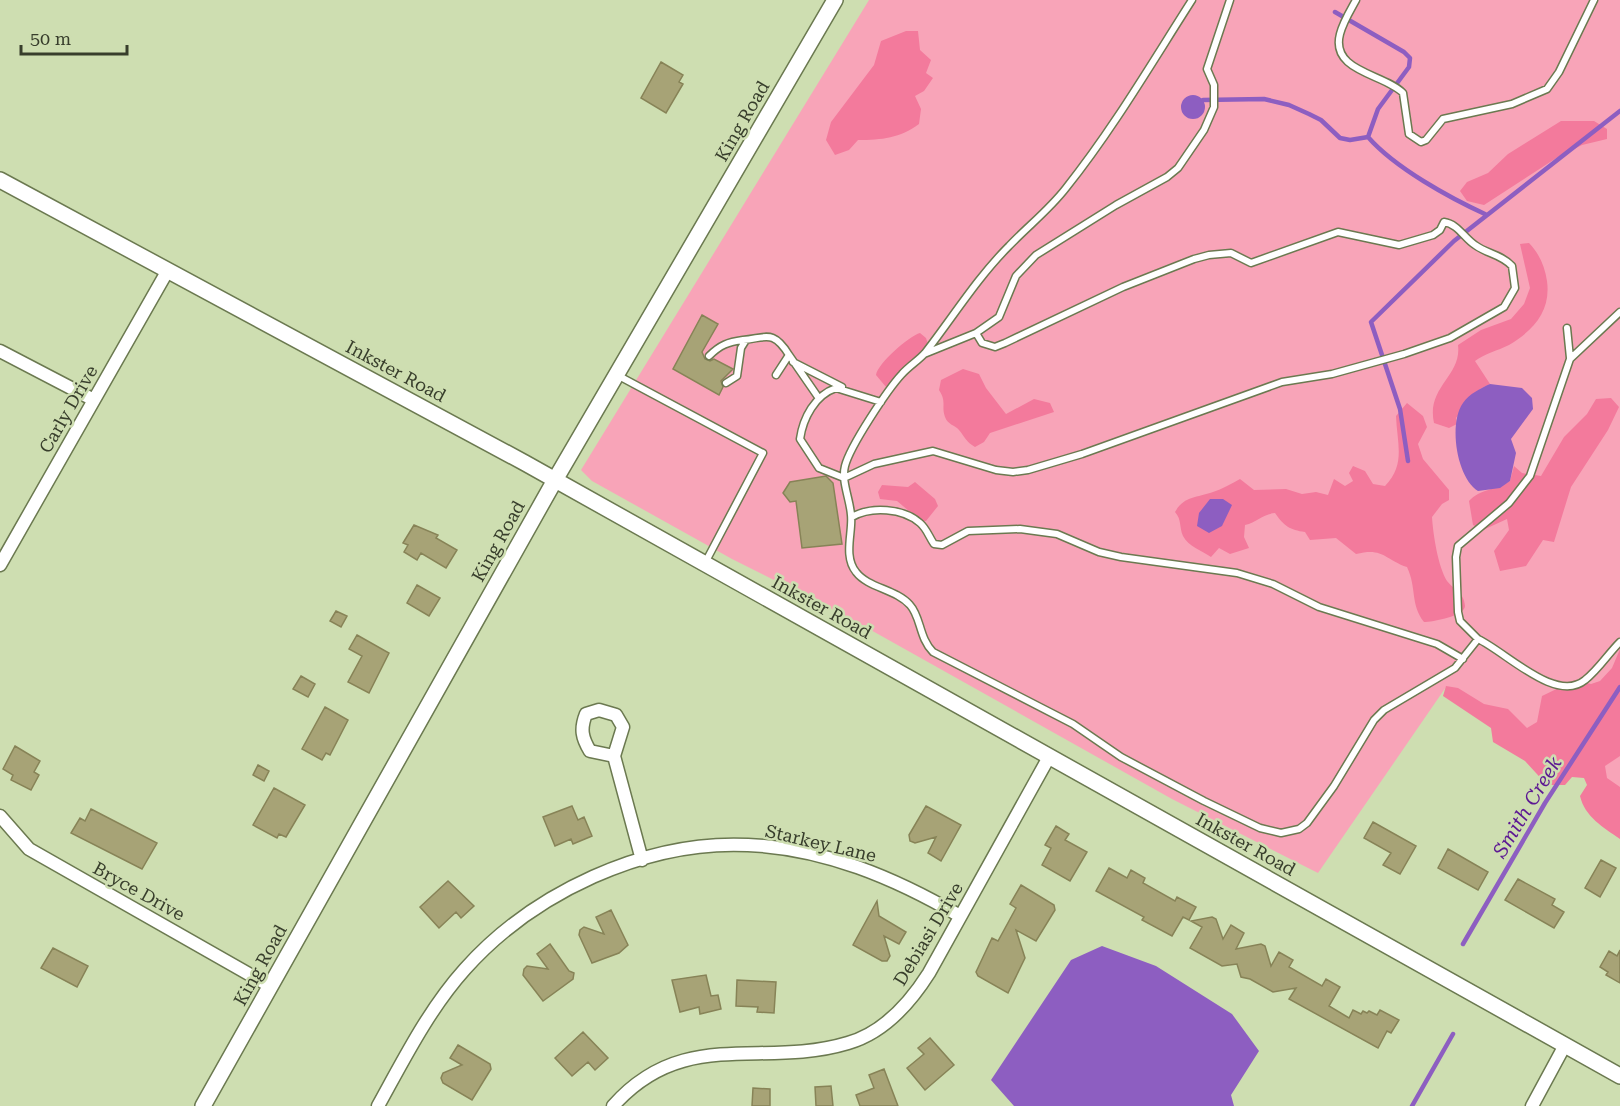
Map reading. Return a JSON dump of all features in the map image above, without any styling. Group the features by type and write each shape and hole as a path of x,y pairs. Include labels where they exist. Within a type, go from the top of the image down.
{"street":[{"name":"King Road","path":"203,1106 555,480 835,0"},
{"name":"Inkster Road","path":"0,180 555,480 1620,1076"},
{"name":"Carly Drive","path":"0,565 168,270"},
{"path":"0,351 94,400"},
{"path":"614,756 642,860"},
{"name":"Debiasi Drive","path":"613,1106 650,1074 691,1057 731,1052 809,1051 849,1043 865,1036 891,1019 914,995 1049,757"},
{"name":"Bryce Drive","path":"0,816 29,849 270,986"},
{"name":"Starkey Lane","path":"378,1106 431,1014 465,969 509,927 565,890 602,872 698,847 748,845 805,854 857,866 899,882 960,916"},
{"path":"1532,1106 1565,1045"}],"lane":[{"path":"1192,0 1116,121 1078,172 1041,218 1009,245 954,310 924,354 901,374 880,402 845,465 844,478 852,517 849,539 852,564 856,573 895,594 912,607 922,637 933,652 1073,723 1121,757 1204,801 1260,828 1281,833 1299,829 1307,823 1334,786 1374,720 1384,710 1444,676 1463,659 1478,639"},
{"path":"924,354 976,333 999,318 1016,276 1036,255 1167,177 1187,157 1214,107 1214,85 1207,69 1230,0"},
{"path":"1356,0 1342,26 1338,42 1346,60 1354,68 1392,84 1403,93 1409,134 1421,142 1426,140 1443,119 1512,104 1547,89 1559,72 1594,0"},
{"path":"846,389 836,388 818,397 801,428 800,440 819,468 844,478 874,464 933,451 996,470 1012,472 1028,470 1082,454 1282,382 1332,374 1373,363 1468,328 1504,307 1511,297 1515,277 1512,266 1507,260 1477,247 1459,229 1444,222 1440,230 1433,235 1399,245 1338,232 1251,263 1231,253 1209,255 1143,278 995,347 982,343 976,333"},
{"path":"1570,359 1620,312"},
{"path":"1567,328 1570,359 1530,476 1509,503 1463,541 1456,552 1458,612 1460,621 1478,639 1550,684 1569,687 1586,680 1620,642"},
{"path":"709,356 718,346 734,340 746,340 764,335 782,344 792,362 818,397"},
{"path":"726,382 737,376 741,348 746,340"},
{"path":"776,375 789,354"},
{"path":"792,362 846,389 880,402"},
{"path":"617,375 763,453 704,564"},
{"path":"852,517 863,510 901,513 914,518 934,544 942,545 968,531 1020,529 1056,534 1099,552 1120,557 1250,576 1273,584 1319,607 1437,644 1463,659"}],"shaded area":[{"path":"869,0 1620,0 1620,802 1446,687 1318,873 1172,799 844,615 732,559 592,481 581,470"},
{"path":"906,31 918,31 920,50 931,60 926,73 933,78 924,91 915,96 921,109 919,124 890,137 858,140 849,150 835,155 826,140 831,122 874,65 881,41"},
{"path":"1193,95 1201,99 1205,107 1201,115 1193,119 1185,115 1181,107 1185,99"},
{"path":"1561,121 1594,121 1607,129 1607,139 1582,145 1558,157 1484,205 1467,201 1460,191 1467,182 1488,173 1508,154"},
{"path":"1529,243 1539,256 1547,281 1546,302 1539,319 1526,333 1509,345 1475,361 1490,384 1480,389 1456,418 1457,424 1449,428 1434,423 1435,400 1455,365 1458,345 1481,330 1511,319 1524,304 1530,288 1520,244"},
{"path":"920,333 926,338 928,344 924,351 886,387 876,375 878,370 895,351"},
{"path":"963,369 979,374 986,388 1006,414 1034,399 1050,403 1054,412 990,433 984,442 975,447 946,420 943,398 939,390 941,380"},
{"path":"1490,384 1522,388 1532,398 1533,409 1511,439 1516,453 1510,481 1500,488 1478,491 1465,475 1460,463 1456,424 1458,412 1463,403 1475,392"},
{"path":"1611,398 1619,407 1608,430 1571,487 1554,542 1543,540 1526,566 1500,571 1494,551 1509,530 1507,519 1483,530 1473,525 1469,501 1478,494 1510,481 1514,466 1522,473 1541,476 1564,437 1587,414 1596,399"},
{"path":"1407,403 1423,416 1427,427 1418,444 1423,459 1449,490 1449,500 1442,504 1432,517 1436,550 1444,575 1461,594 1464,601 1464,610 1460,613 1440,620 1424,622 1417,609 1407,567 1378,553 1356,554 1336,538 1310,540 1305,532 1288,527 1275,513 1245,525 1244,537 1249,548 1230,554 1219,548 1211,557 1185,540 1175,512 1182,503 1240,479 1254,490 1286,489 1302,494 1316,492 1328,495 1334,479 1345,486 1353,481 1349,473 1353,466 1365,471 1373,484 1385,486 1392,478 1398,462 1396,416"},
{"path":"915,482 935,499 938,506 926,521 921,521 897,501 880,499 878,492 882,485 908,487"},
{"path":"1210,499 1223,499 1232,505 1222,526 1209,533 1197,526 1199,513"},
{"path":"1620,649 1620,756 1605,766 1607,778 1620,787 1620,839 1590,816 1586,810 1580,796 1587,785 1584,778 1572,777 1565,785 1547,785 1525,761 1493,742 1491,728 1443,696 1446,686 1458,688 1484,704 1508,709 1527,728 1537,722 1542,696 1575,680 1591,684 1600,681 1612,668"},
{"path":"1102,946 1156,966 1232,1014 1259,1051 1231,1095 1234,1106 1014,1106 991,1080 1071,960"}],"building":[{"path":"661,62 683,75 679,82 683,84 666,113 641,98"},
{"path":"702,315 718,324 702,352 705,359 710,361 714,359 733,369 721,381 723,387 719,395 673,369"},
{"path":"826,476 833,483 842,544 802,548 796,501 790,502 783,493 790,482"},
{"path":"414,525 438,535 436,538 457,550 446,568 421,553 417,560 404,552 408,545 403,543"},
{"path":"417,585 440,598 429,616 407,603"},
{"path":"336,611 347,616 341,627 330,621"},
{"path":"357,635 389,653 369,693 348,682 362,656 349,649"},
{"path":"301,676 315,684 308,697 293,689"},
{"path":"325,707 348,720 330,755 326,753 322,760 302,749"},
{"path":"15,746 40,761 34,772 39,775 31,790 11,780 13,775 3,769"},
{"path":"258,765 269,771 264,781 253,775"},
{"path":"274,788 305,805 286,837 279,834 277,838 253,825"},
{"path":"572,806 578,820 584,817 592,836 573,844 571,839 555,846 543,817"},
{"path":"926,806 961,825 941,861 928,853 936,837 915,843 910,841 909,835"},
{"path":"91,809 157,843 142,869 71,833 80,818 85,821"},
{"path":"1373,822 1416,846 1400,874 1383,865 1391,853 1364,838"},
{"path":"1056,826 1069,834 1065,840 1087,852 1070,881 1042,865 1051,848 1045,845"},
{"path":"1448,849 1488,872 1478,890 1438,868"},
{"path":"1601,860 1616,868 1600,897 1585,888"},
{"path":"1109,868 1127,878 1131,870 1145,878 1143,883 1175,901 1177,897 1196,907 1189,920 1183,917 1172,936 1142,920 1144,917 1096,891"},
{"path":"1518,879 1555,899 1552,905 1564,912 1554,928 1505,900"},
{"path":"448,881 474,906 461,918 456,912 439,928 420,907"},
{"path":"1021,885 1054,905 1055,910 1036,941 1016,930 1025,958 1008,993 978,976 976,972 992,938 998,941 1016,908 1010,904"},
{"path":"877,901 879,916 906,932 899,944 884,936 890,956 887,961 882,961 853,945"},
{"path":"611,910 628,945 619,953 592,963 579,935 580,930 584,927 604,934 596,917"},
{"path":"1212,917 1216,919 1223,939 1231,925 1244,933 1236,949 1261,944 1265,946 1271,966 1279,952 1293,960 1289,967 1322,986 1326,979 1340,987 1329,1006 1349,1018 1353,1010 1361,1014 1363,1011 1367,1013 1369,1011 1377,1015 1380,1010 1399,1020 1391,1033 1387,1031 1378,1048 1289,999 1296,988 1273,992 1250,979 1241,977 1237,964 1222,966 1190,948 1202,927 1191,921"},
{"path":"550,944 569,971 574,973 573,979 543,1001 523,975 527,966 548,969 537,954"},
{"path":"53,948 88,966 77,987 41,968"},
{"path":"1620,950 1620,983 1606,975 1608,972 1600,967 1609,951 1617,956"},
{"path":"706,975 711,996 718,995 721,1009 700,1014 699,1007 680,1012 672,980"},
{"path":"737,980 776,982 774,1013 757,1012 758,1007 736,1006"},
{"path":"583,1032 608,1058 595,1070 588,1062 572,1076 555,1058"},
{"path":"930,1038 954,1065 925,1090 907,1068 924,1054 918,1048"},
{"path":"458,1045 490,1064 491,1069 472,1100 443,1083 441,1078 443,1073 462,1065 450,1058"},
{"path":"884,1069 898,1106 860,1106 856,1095 874,1088 869,1075"},
{"path":"831,1086 833,1106 816,1106 815,1087"},
{"path":"753,1088 770,1089 770,1106 752,1106"}],"waterway":[{"path":"1335,12 1404,52 1410,58 1409,67 1378,109 1368,137 1379,149 1408,171 1440,191 1487,215"},
{"path":"1203,100 1264,99 1289,105 1321,120 1340,138 1350,140 1368,137"},
{"path":"1408,461 1400,409 1371,322 1454,241 1620,111"},
{"name":"Smith Creek","path":"1463,944 1545,803 1620,687"},
{"name":"Smith Creek","path":"1412,1106 1453,1034"}]}
